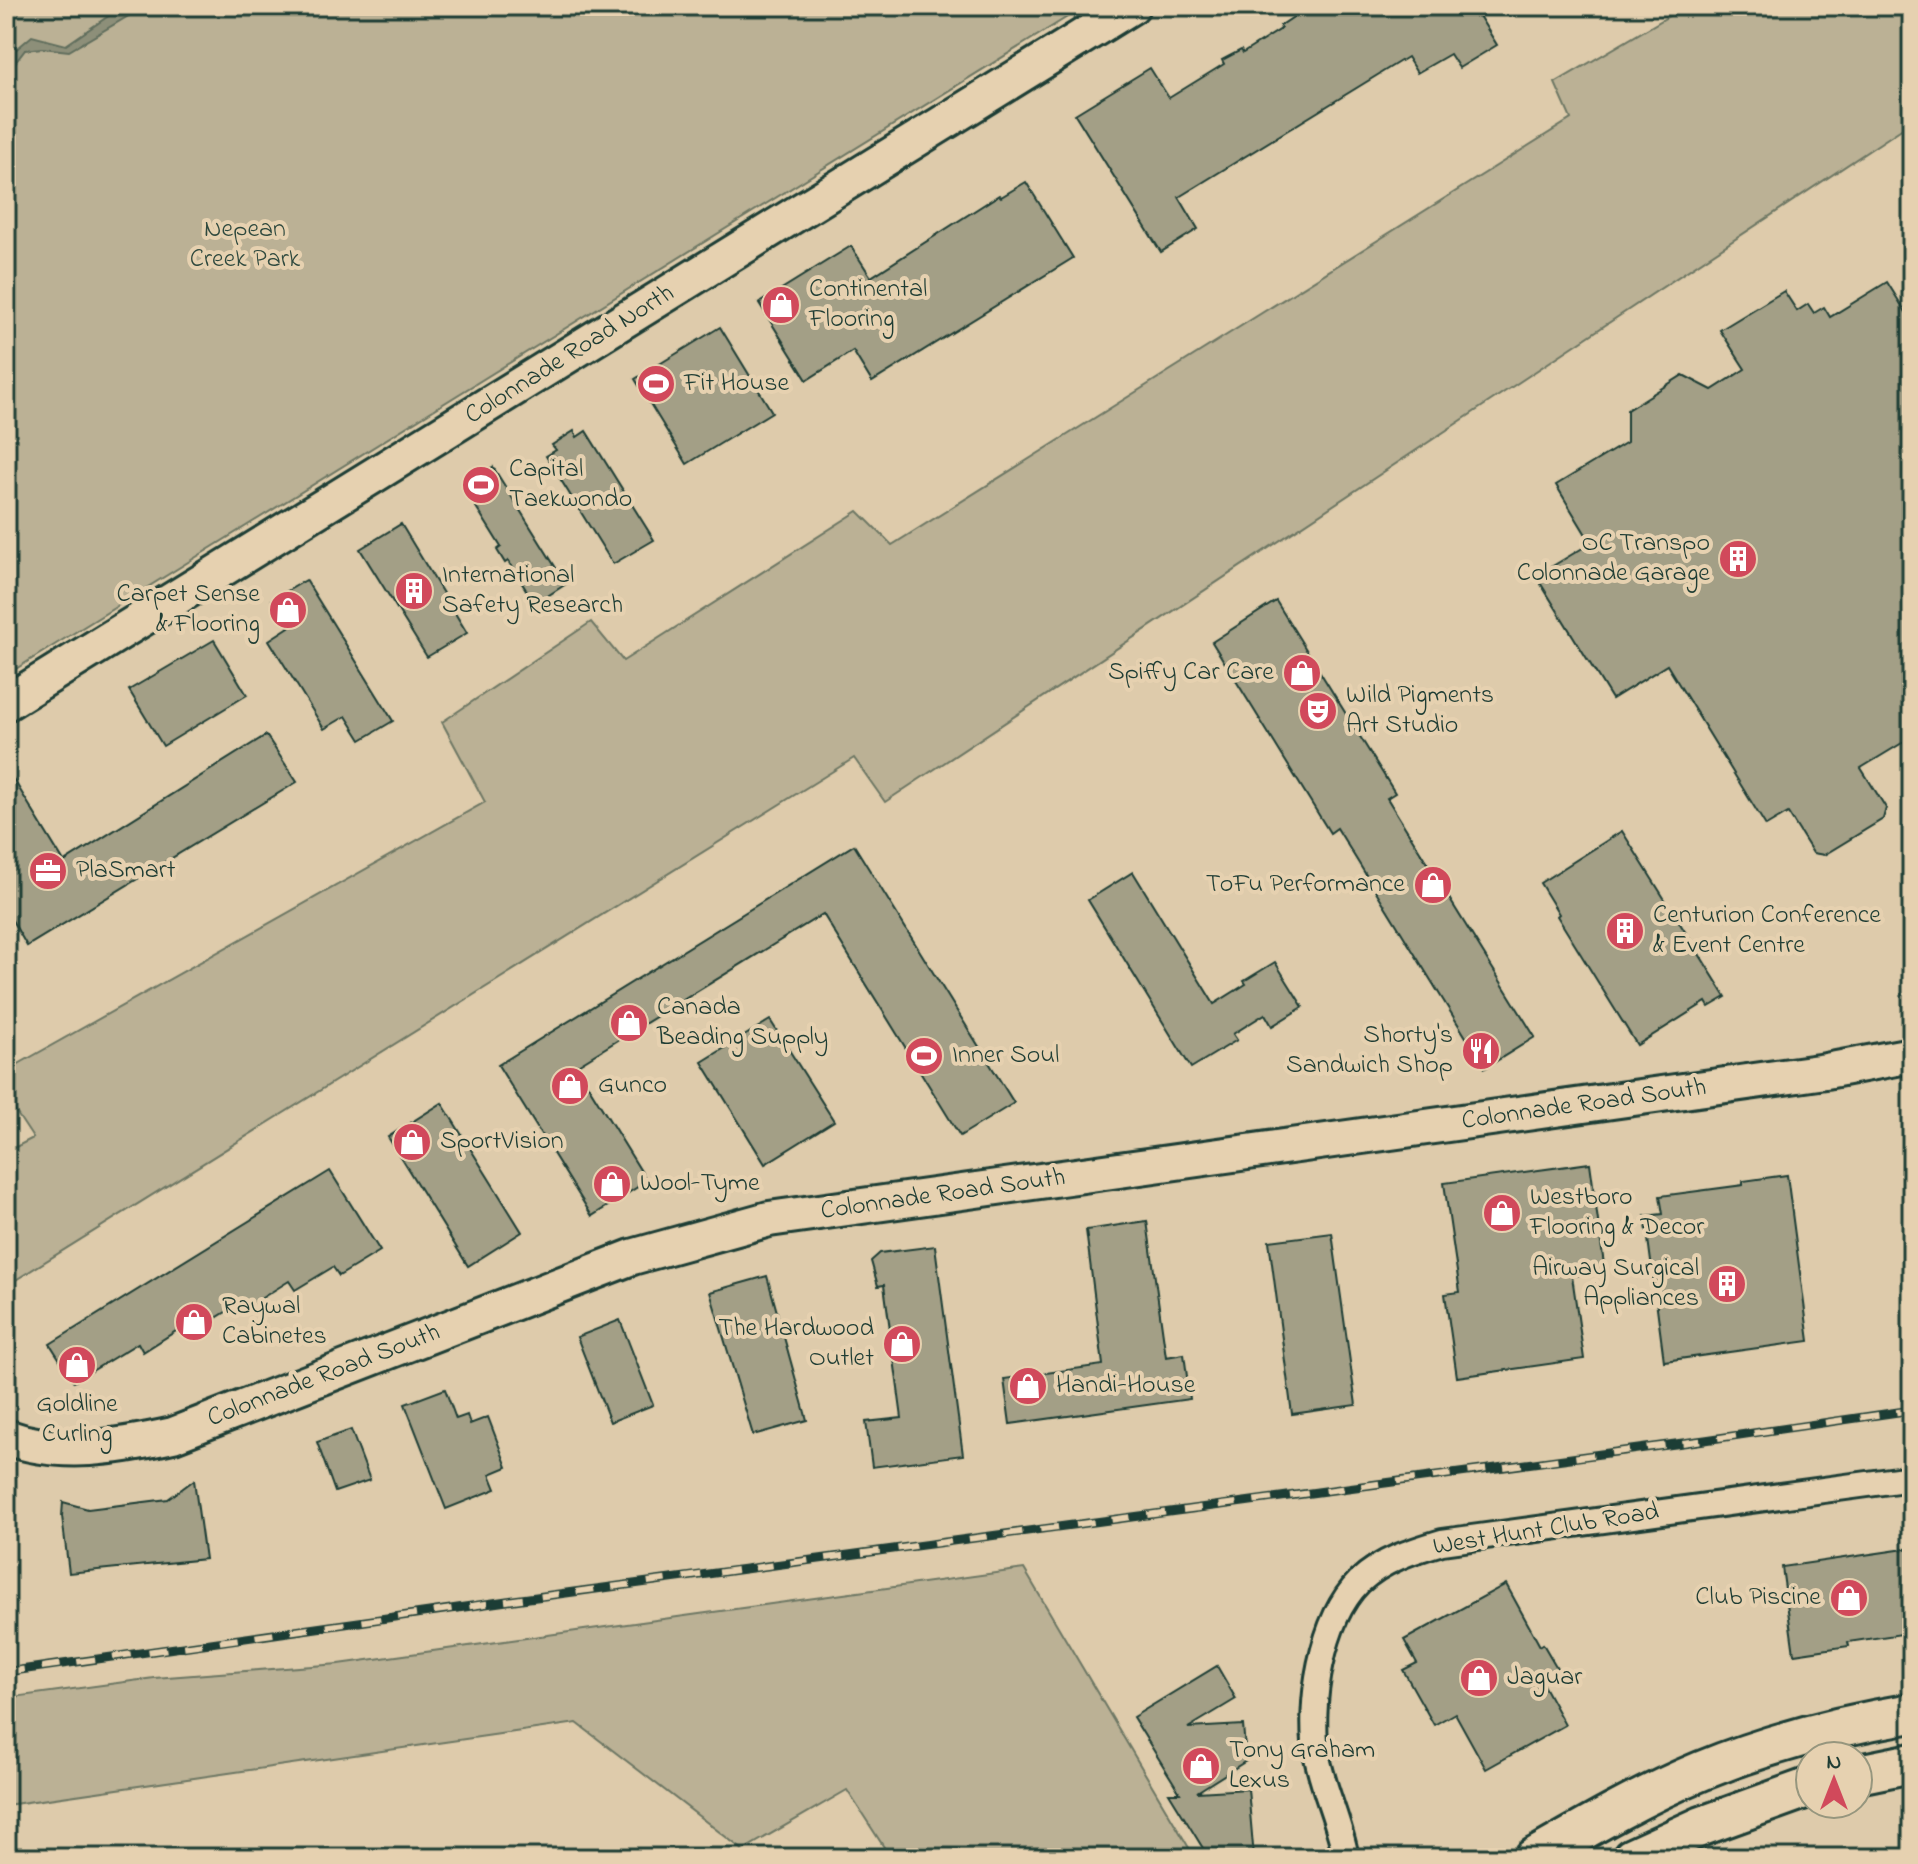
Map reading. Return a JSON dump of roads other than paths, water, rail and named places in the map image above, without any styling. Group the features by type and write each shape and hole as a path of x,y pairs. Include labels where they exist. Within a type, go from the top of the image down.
{"main road":[{"path":"1534,1858 1638,1800 1732,1759 1859,1722 1912,1713"},
{"path":"1874,1771 1912,1763"},
{"path":"1632,1858 1702,1826 1794,1793"}],"street":[{"name":"Colonnade Road North","path":"6,703 1132,6"},
{"name":"Colonnade Road South","path":"6,1437 29,1445 83,1449 125,1446 173,1435 632,1257 769,1219 1826,1071 1912,1055"},
{"name":"West Hunt Club Road","path":"1360,1858 1344,1847 1323,1785 1314,1718 1322,1663 1339,1608 1359,1583 1381,1565 1407,1552 1442,1542 1912,1478"}],"railway":[{"path":"6,1672 1912,1410"}],"place":[{"name":"Continental Flooring","path":"781,305"},
{"name":"Fit House","path":"656,384"},
{"name":"Capital Taekwondo","path":"481,485"},
{"name":"OC Transpo Colonnade Garage","path":"1738,559"},
{"name":"International Safety Research","path":"414,591"},
{"name":"Carpet Sense & Flooring","path":"288,610"},
{"name":"Spiffy Car Care","path":"1302,673"},
{"name":"Wild Pigments Art Studio","path":"1318,711"},
{"name":"PlaSmart","path":"48,871"},
{"name":"ToFu Performance","path":"1433,885"},
{"name":"Centurion Conference & Event Centre","path":"1625,931"},
{"name":"Canada Beading Supply","path":"629,1023"},
{"name":"Shorty's Sandwich Shop","path":"1481,1051"},
{"name":"Inner Soul","path":"924,1056"},
{"name":"Gunco","path":"570,1086"},
{"name":"SportVision","path":"412,1142"},
{"name":"Wool-Tyme","path":"612,1184"},
{"name":"Westboro Flooring & Decor","path":"1502,1213"},
{"name":"Airway Surgical Appliances","path":"1727,1284"},
{"name":"Raywal Cabinetes","path":"194,1322"},
{"name":"The Hardwood Outlet","path":"902,1344"},
{"name":"Goldline Curling","path":"77,1365"},
{"name":"Handi-House","path":"1028,1386"},
{"name":"Club Piscine","path":"1849,1598"},
{"name":"Jaguar","path":"1479,1678"},
{"name":"Tony Graham Lexus","path":"1201,1766"}],"park label":[{"name":"Nepean Creek Park","path":"245,245"}]}
